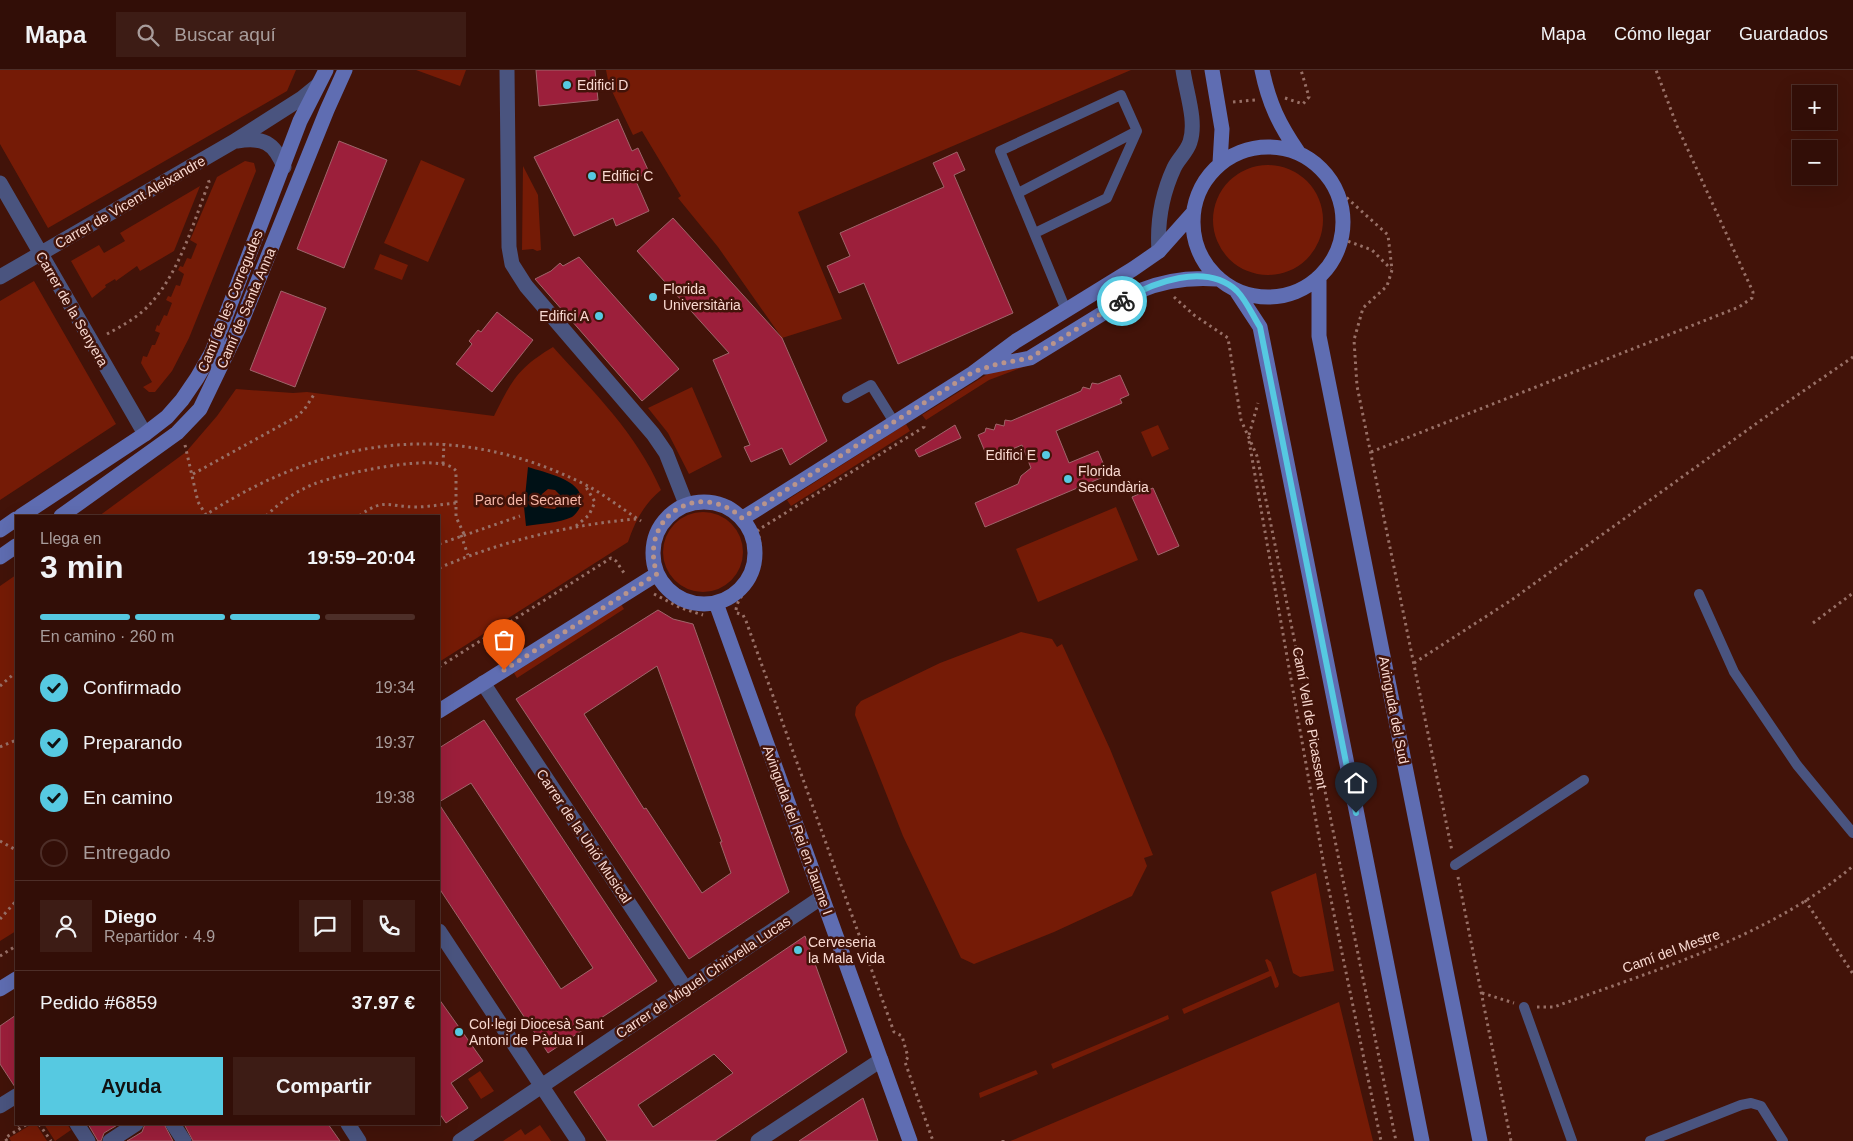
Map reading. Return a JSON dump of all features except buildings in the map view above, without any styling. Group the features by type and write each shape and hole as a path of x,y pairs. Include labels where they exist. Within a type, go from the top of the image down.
{"street":[{"name":"Camí de les Corregudes","path":"23,515 145,434 182,400 212,352 300,121 326,70"},
{"name":"Camí de Santa Anna","path":"62,515 177,434 200,409 240,328 326,110 345,70"},
{"path":"507,70 509,247 512,264 526,286 653,434 666,454 686,504"},
{"path":"1159,250 1158,230 1167,185 1175,166 1190,142 1192,124 1183,70"},
{"path":"1212,70 1222,129 1220,163"},
{"path":"1266,74 1277,122 1298,152"},
{"name":"Carrer de Vicent Aleixandre","path":"0,278 233,142 302,98 318,85"},
{"name":"Carrer de Vicent Aleixandre","path":"233,142 255,140 265,142 272,146 284,167"},
{"path":"1258,147 1278,147 1298,152 1314,161 1327,174 1337,189 1343,214 1342,239 1334,260 1319,278 1301,290 1280,297 1258,297 1237,292 1217,278 1203,261 1194,241 1192,214 1196,198 1206,179 1220,163 1238,152 1258,147"},
{"name":"Carrer de la Senyera","path":"0,183 145,434"},
{"path":"742,518 973,372 1016,341 1159,250 1192,214"},
{"path":"973,372 997,364 1030,358 1138,291 1164,282 1190,277 1217,278"},
{"name":"Avinguda del Sud","path":"1319,278 1319,336 1480,1141"},
{"path":"1237,292 1260,327 1422,1141"},
{"path":"712,502 734,510 742,518 751,531 755,545 753,567 742,587 731,597 716,603 693,603 672,593 657,574 652,553 657,531 665,519 686,504 712,502"},
{"path":"0,530 15,520"},
{"path":"0,556 15,547"},
{"path":"440,710 657,574"},
{"name":"Avinguda del Rei en Jaume I","path":"716,603 910,1141"},
{"name":"Carrer de la Unió Musical","path":"482,683 686,988"},
{"name":"Carrer de Miguel Chirivella Lucas","path":"460,1141 822,897"},
{"path":"440,933 578,1141"},
{"path":"0,989 15,980"},
{"path":"758,1141 869,1066 881,1060"},
{"path":"0,1106 15,1097"},
{"path":"78,1125 88,1141"},
{"path":"110,1141 134,1125"},
{"path":"174,1125 184,1141"},
{"path":"349,1125 359,1141"}],"lane":[{"path":"1035,233 1107,198 1137,131 1121,95 1000,152 1066,310"},
{"path":"1018,193 1137,131"},
{"path":"847,398 871,385 894,422"},
{"path":"1699,594 1734,672 1797,765 1853,833"},
{"path":"1455,865 1584,780"},
{"path":"1524,1007 1572,1141"},
{"path":"1650,1141 1741,1105 1751,1103 1761,1106 1783,1141"}],"path":[{"path":"1371,452 1739,307 1752,298 1753,292 1677,126 1656,70"},
{"path":"107,334 150,305 158,294 182,252 209,182 208,178"},
{"path":"1337,189 1388,235 1392,270 1387,286 1362,308 1354,340 1357,386 1511,1141"},
{"path":"1342,239 1372,250 1392,270"},
{"path":"1164,282 1174,297 1194,315 1228,338 1241,420 1257,456 1396,1141"},
{"path":"1414,663 1510,601 1764,418 1853,357"},
{"path":"192,474 296,418 304,410 315,393"},
{"name":"Camí Vell de Picassent","path":"1260,396 1249,436 1324,866 1381,1141"},
{"path":"207,515 262,482 302,465 343,453 377,447 414,443 444,443 481,448 512,457 584,484 639,520 575,527 516,540 468,555 440,568"},
{"path":"443,464 444,443"},
{"path":"185,445 198,502 204,515"},
{"path":"267,515 280,502 298,491 342,474 405,464 443,464 456,471 456,517 468,555"},
{"path":"575,527 589,515 595,502 584,484"},
{"path":"360,515 369,508 388,503 415,507 456,503"},
{"path":"440,544 520,516"},
{"path":"440,665 611,558 616,561 630,581"},
{"path":"647,593 661,596 681,608 700,613 709,619"},
{"path":"1813,623 1853,593"},
{"path":"737,613 743,615 746,621 894,1032 902,1036 908,1057 905,1062 933,1141"},
{"path":"0,686 15,673"},
{"path":"0,747 15,740"},
{"path":"0,841 15,849"},
{"name":"Camí del Mestre","path":"1482,993 1524,1007 1554,1007 1743,936 1830,886 1853,866"},
{"path":"1805,900 1853,974"},
{"path":"0,919 15,902"},
{"path":"0,956 15,947"},
{"path":"7,1141 5,1138 26,1125"},
{"path":"41,1125 50,1141"}],"green space":[{"path":"0,70 296,70 287,91 48,228 0,144"},
{"path":"416,70 466,70 460,86"},
{"path":"606,70 1131,70 798,212 842,319 782,338 718,247 678,198 681,196 642,131 633,135 609,85"},
{"path":"421,160 465,179 428,262 384,243"},
{"path":"245,161 254,163 256,171 189,338 172,371 155,392 149,392 143,387 152,382 141,363 143,356 147,357 152,345 155,345 160,333 155,331 157,325 159,326 164,315 167,316 172,303 166,300 168,296 171,297 176,285 180,286 184,274 178,270 180,266 183,267 187,258 191,259 197,244 190,240 217,177"},
{"path":"1268,165 1289,169 1307,181 1319,199 1323,220 1319,241 1307,259 1289,271 1268,275 1247,271 1229,259 1217,241 1213,220 1217,199 1229,181 1247,169"},
{"path":"523,166 538,195 541,250 537,251 533,249 522,250"},
{"path":"200,186 174,251 140,271 137,266 116,281 115,279 105,285 106,287 92,298 71,261 99,245 104,253 125,241 120,233"},
{"path":"380,254 408,265 402,280 374,269"},
{"path":"34,281 116,424 0,500 0,301"},
{"name":"Parc del Secanet","path":"553,347 599,397 639,449 661,490 641,513 628,542 440,661 440,515 100,515 186,452 217,416 236,389 293,393 307,392 494,416 517,376"},
{"path":"1031,364 989,380 926,420 922,415 989,373"},
{"path":"692,387 722,457 689,474 668,433 648,408"},
{"path":"906,424 910,431 791,506 787,500"},
{"path":"1158,425 1169,449 1152,457 1141,432"},
{"path":"1116,507 1138,560 1038,602 1016,549"},
{"path":"703,512 718,515 731,524 740,537 743,552 740,567 731,580 718,589 703,592 688,589 675,580 666,567 663,552 666,537 675,524 688,515"},
{"path":"15,576 15,932 0,941 0,586"},
{"path":"621,604 624,609 517,678 514,673"},
{"path":"1021,632 1052,639 1057,647 1062,644 1110,749 1153,855 1144,858 1147,866 1132,896 1054,932 974,964 961,958 903,836 855,715 856,707 861,701 940,663"},
{"path":"1316,873 1334,971 1300,977 1293,973 1271,892"},
{"path":"1267,959 1271,962 1279,984 1278,987 1275,988 1271,976 1184,1014 1182,1009 1269,971 1265,960"},
{"path":"1339,1002 1373,1141 1010,1141 1013,1140"},
{"path":"1168,1015 1169,1019 1053,1069 1051,1064"},
{"path":"1036,1070 1038,1074 980,1098 979,1093"},
{"path":"480,1071 494,1091 481,1099 468,1079"},
{"path":"30,1125 37,1125 47,1141 11,1141 9,1138"},
{"path":"45,1125 68,1125 71,1130 55,1141"},
{"path":"540,1125 551,1141 503,1141 521,1129 525,1135"}],"shaded area":[{"path":"528,467 554,475 571,483 581,496 579,510 572,517 555,522 526,526 524,507","holes":["548,489 555,490 560,495 560,503 555,509 544,508 540,501 542,494"]}],"way so far":[{"path":"504,670 657,574 652,553 657,531 665,519 686,504 700,501 712,502 734,510 742,518 973,372 997,364 1030,358 1046,350 1122,301"}],"place":[{"name":"Edifici D","path":"567,85"},
{"name":"Edifici C","path":"592,176"},
{"name":"Florida Universitària","path":"653,297"},
{"name":"Edifici A","path":"599,316"},
{"name":"Edifici E","path":"1046,455"},
{"name":"Florida Secundària","path":"1068,479"},
{"name":"Cerveseria la Mala Vida","path":"798,950"},
{"name":"Col·legi Diocesà Sant Antoni de Pàdua II","path":"459,1032"}],"route":[{"path":"1122,301 1138,291 1164,282 1190,277 1217,278 1237,292 1260,327 1356,813"}]}
